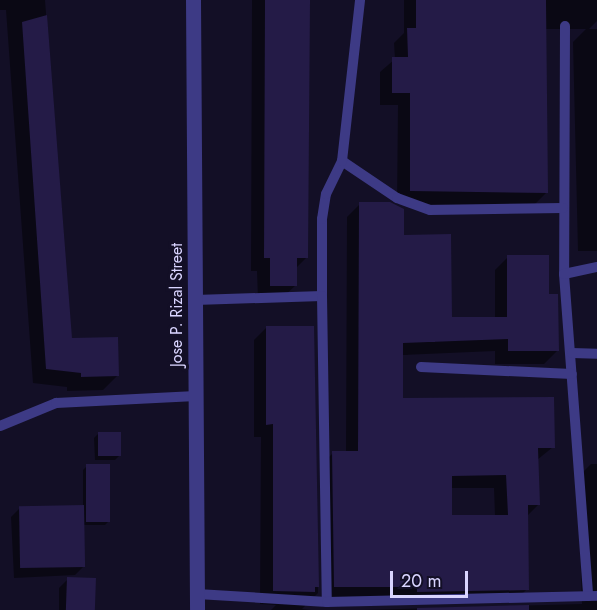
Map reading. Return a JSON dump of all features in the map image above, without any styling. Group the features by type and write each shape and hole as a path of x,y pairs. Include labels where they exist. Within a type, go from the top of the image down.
{"street":[{"name":"Jose P. Rizal Street","path":"193,0 197,610"}],"lane":[{"path":"327,602 322,219 326,194 342,161 360,0"},
{"path":"197,594 327,602 593,596 564,274 565,26"},
{"path":"342,161 397,198 430,210 448,213 563,208"},
{"path":"564,274 597,267"},
{"path":"195,300 322,296"},
{"path":"572,353 597,354"},
{"path":"421,367 572,374"},
{"path":"0,426 56,403 196,396"}],"building":[{"path":"265,0 310,0 308,258 297,258 297,286 270,286 270,258 264,258"},
{"path":"416,0 546,0 548,193 410,191 410,93 392,93 392,57 408,57 407,28 416,28"},
{"path":"47,15 72,338 118,337 119,376 81,377 81,373 46,369 22,22"},
{"path":"359,202 390,202 404,209 404,235 451,234 452,317 507,317 507,255 549,255 549,294 558,294 559,351 508,351 508,339 403,343 403,398 554,397 555,448 538,448 540,505 528,505 529,590 417,592 417,587 334,587 332,451 358,451","holes":["506,475 508,515 452,515 452,476"]},
{"path":"266,326 314,326 319,587 315,587 315,592 273,591 273,424 266,425"},
{"path":"98,432 121,432 121,456 98,456"},
{"path":"86,464 110,464 110,522 86,522"},
{"path":"84,505 85,567 20,568 19,506"},
{"path":"67,577 96,578 95,610 66,610"},
{"path":"529,605 529,610 417,610 417,608"}]}
